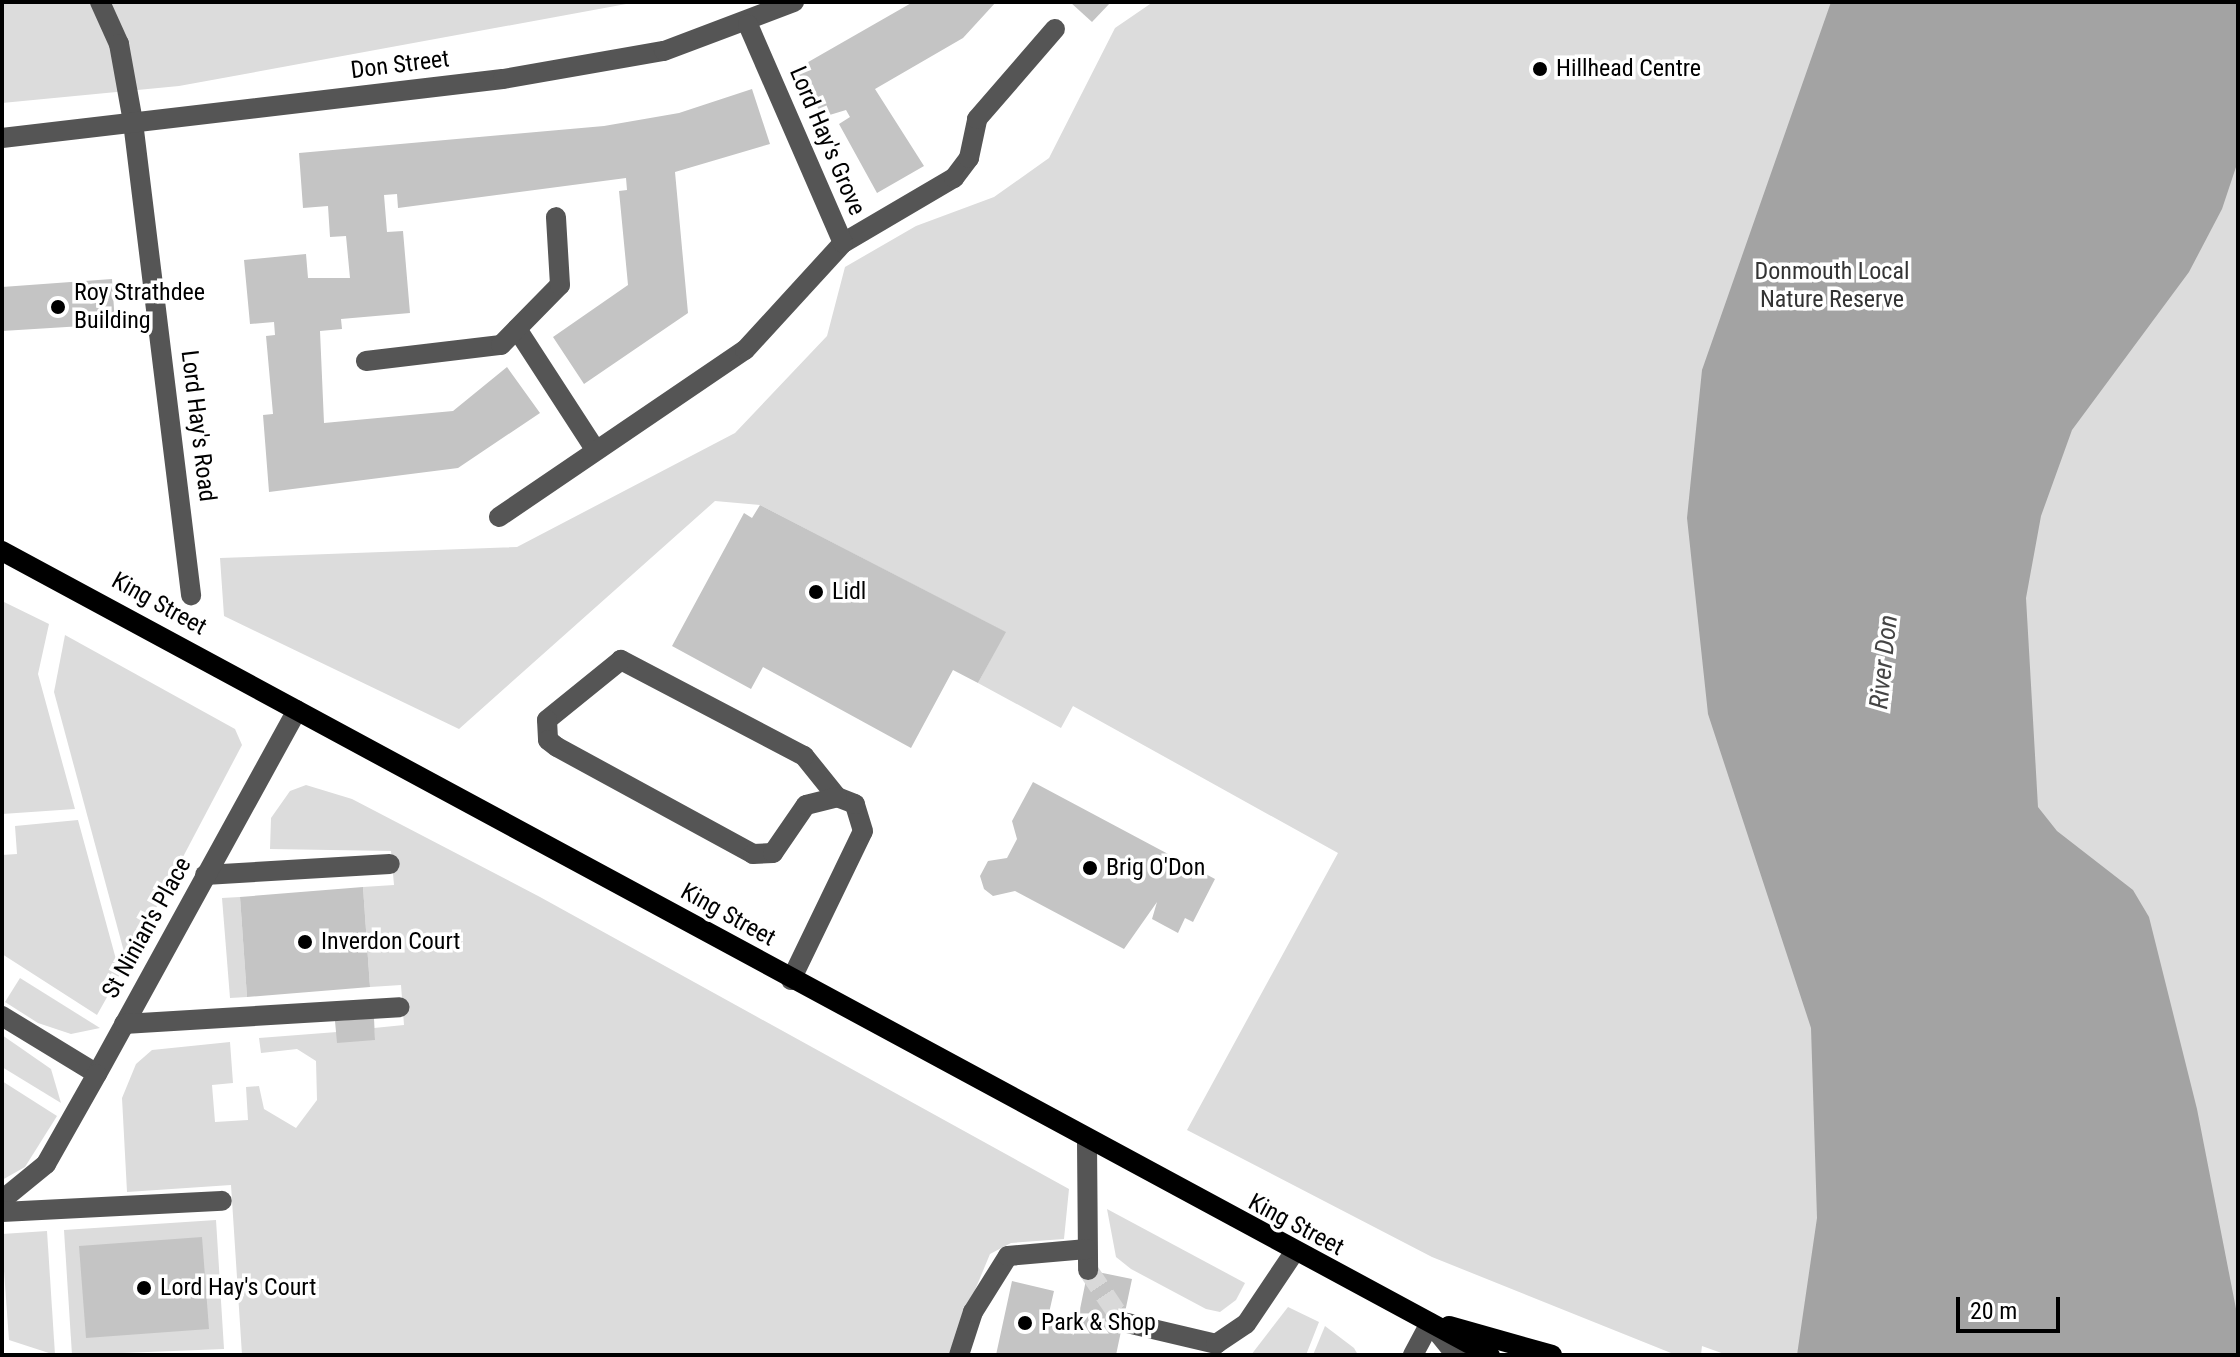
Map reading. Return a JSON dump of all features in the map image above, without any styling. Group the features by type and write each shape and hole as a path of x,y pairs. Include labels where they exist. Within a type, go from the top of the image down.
{"main road":[{"name":"King Street","path":"2,551 1087,1143 1490,1355"},
{"name":"King Street","path":"1430,1323 1552,1355"}],"street":[{"name":"Lord Hay's Road","path":"100,2 119,44 133,122 191,595"},
{"name":"Don Street","path":"2,138 503,79 664,51 748,25 794,2"},
{"name":"Lord Hay's Grove","path":"499,517 745,350 843,243 748,25"},
{"path":"843,243 954,178 969,158 977,119 1055,29"},
{"path":"366,361 489,349 517,329 560,285 556,217"},
{"path":"517,329 595,449"},
{"path":"791,980 863,831 855,804 837,797 804,756 621,660 547,720 548,740 557,747 753,854 773,853 806,805 837,797"},
{"name":"St Ninian's Place","path":"2,1200 46,1164 297,710"},
{"path":"205,875 390,864"},
{"path":"124,1024 399,1007"},
{"path":"2,1016 97,1074"},
{"path":"959,1355 962,1335 1008,1256 1088,1260 1087,1143"},
{"path":"2,1212 222,1201"},
{"path":"1123,1322 1212,1350 1246,1324 1293,1254"},
{"path":"1413,1355 1430,1323 1456,1355"}],"green space":[{"path":"2,2 637,2 179,86 2,103"},
{"path":"1153,2 2238,2 2238,1355 1727,1355 1702,1346 1701,1355 1676,1355 1432,1257 1187,1130 1338,853 1073,706 1061,728 978,683 1005,632 760,505 715,501 459,729 224,616 220,558 517,547 735,433 827,336 845,267 916,226 994,197 1049,158 1115,28"},
{"path":"2,601 49,624 38,674 75,809 2,814"},
{"path":"65,635 235,729 242,745 127,963 54,692"},
{"path":"306,785 352,799 540,897 1069,1189 1064,1239 1011,1243 990,1254 948,1355 242,1355 231,1185 127,1192 122,1098 136,1064 152,1050 230,1042 233,1083 212,1085 215,1122 248,1120 246,1087 259,1086 264,1109 296,1128 317,1100 316,1061 297,1049 261,1053 259,1038 337,1032 375,1040 374,1028 404,1025 401,985 370,987 363,887 394,885 391,851 270,849 271,818 290,791"},
{"path":"78,820 120,974 97,1015 2,954 2,855 17,854 15,826"},
{"path":"240,897 247,997 230,998 222,898"},
{"path":"20,978 100,1028 71,1034 38,1023 5,1002"},
{"path":"2,1035 51,1069 61,1103 2,1067"},
{"path":"2,1081 57,1116 25,1167 2,1180"},
{"path":"1107,1209 1245,1283 1236,1300 1220,1312 1206,1309 1131,1269 1116,1257"},
{"path":"216,1220 224,1349 72,1355 64,1230"},
{"path":"47,1231 55,1355 9,1340 2,1243 2,1234"},
{"path":"1288,1307 1319,1322 1306,1355 1251,1355"},
{"path":"1325,1326 1354,1348 1358,1355 1313,1355"}],"water":[{"name":"Donmouth Local Nature Reserve","path":"1831,2 2238,2 2238,161 2222,209 2189,272 2072,430 2041,516 2026,598 2038,807 2057,831 2133,890 2149,917 2197,1109 2238,1319 2238,1355 1797,1355 1817,1218 1811,1028 1708,714 1687,518 1702,370"}],"building":[{"path":"913,2 996,2 963,38 875,89 924,166 877,193 839,124 850,117 846,110 823,117 796,69"},
{"path":"1070,2 1111,2 1092,22"},
{"path":"752,89 770,144 675,172 688,313 584,384 553,337 628,285 619,191 627,190 626,178 398,208 397,194 384,195 387,232 403,231 410,313 341,319 342,329 320,331 324,423 453,411 507,367 540,413 458,468 269,492 263,415 273,414 266,336 275,335 274,322 250,324 244,260 306,254 308,278 350,278 346,236 330,237 328,206 303,208 299,153 604,126 679,113"},
{"name":"Roy Strathdee Building","path":"112,279 115,324 2,331 2,287"},
{"name":"Lidl","path":"760,505 1006,632 978,683 953,670 911,748 763,667 751,689 672,646 744,513 752,518"},
{"name":"Brig O'Don","path":"1033,782 1215,879 1193,922 1185,918 1178,933 1152,919 1157,902 1124,949 1015,891 993,896 984,889 980,876 988,861 1007,858 1017,839 1012,821"},
{"name":"Inverdon Court","path":"363,887 370,987 247,997 240,897"},
{"path":"374,1018 375,1040 337,1043 335,1021"},
{"name":"Lord Hay's Court","path":"202,1237 209,1329 86,1338 79,1246"},
{"path":"1088,1270 1132,1279 1116,1355 996,1355 1012,1281 1054,1291 1049,1313 1078,1319"}],"tunnel":[{"path":"1088,1270 1123,1322"}],"place":[{"name":"Hillhead Centre","path":"1540,69"},
{"name":"Roy Strathdee Building","path":"58,307"},
{"name":"Lidl","path":"816,592"},
{"name":"Brig O'Don","path":"1090,868"},
{"name":"Inverdon Court","path":"305,942"},
{"name":"Lord Hay's Court","path":"144,1288"},
{"name":"Park & Shop","path":"1025,1323"}],"water label":[{"name":"River Don","path":"1884,662"}]}
